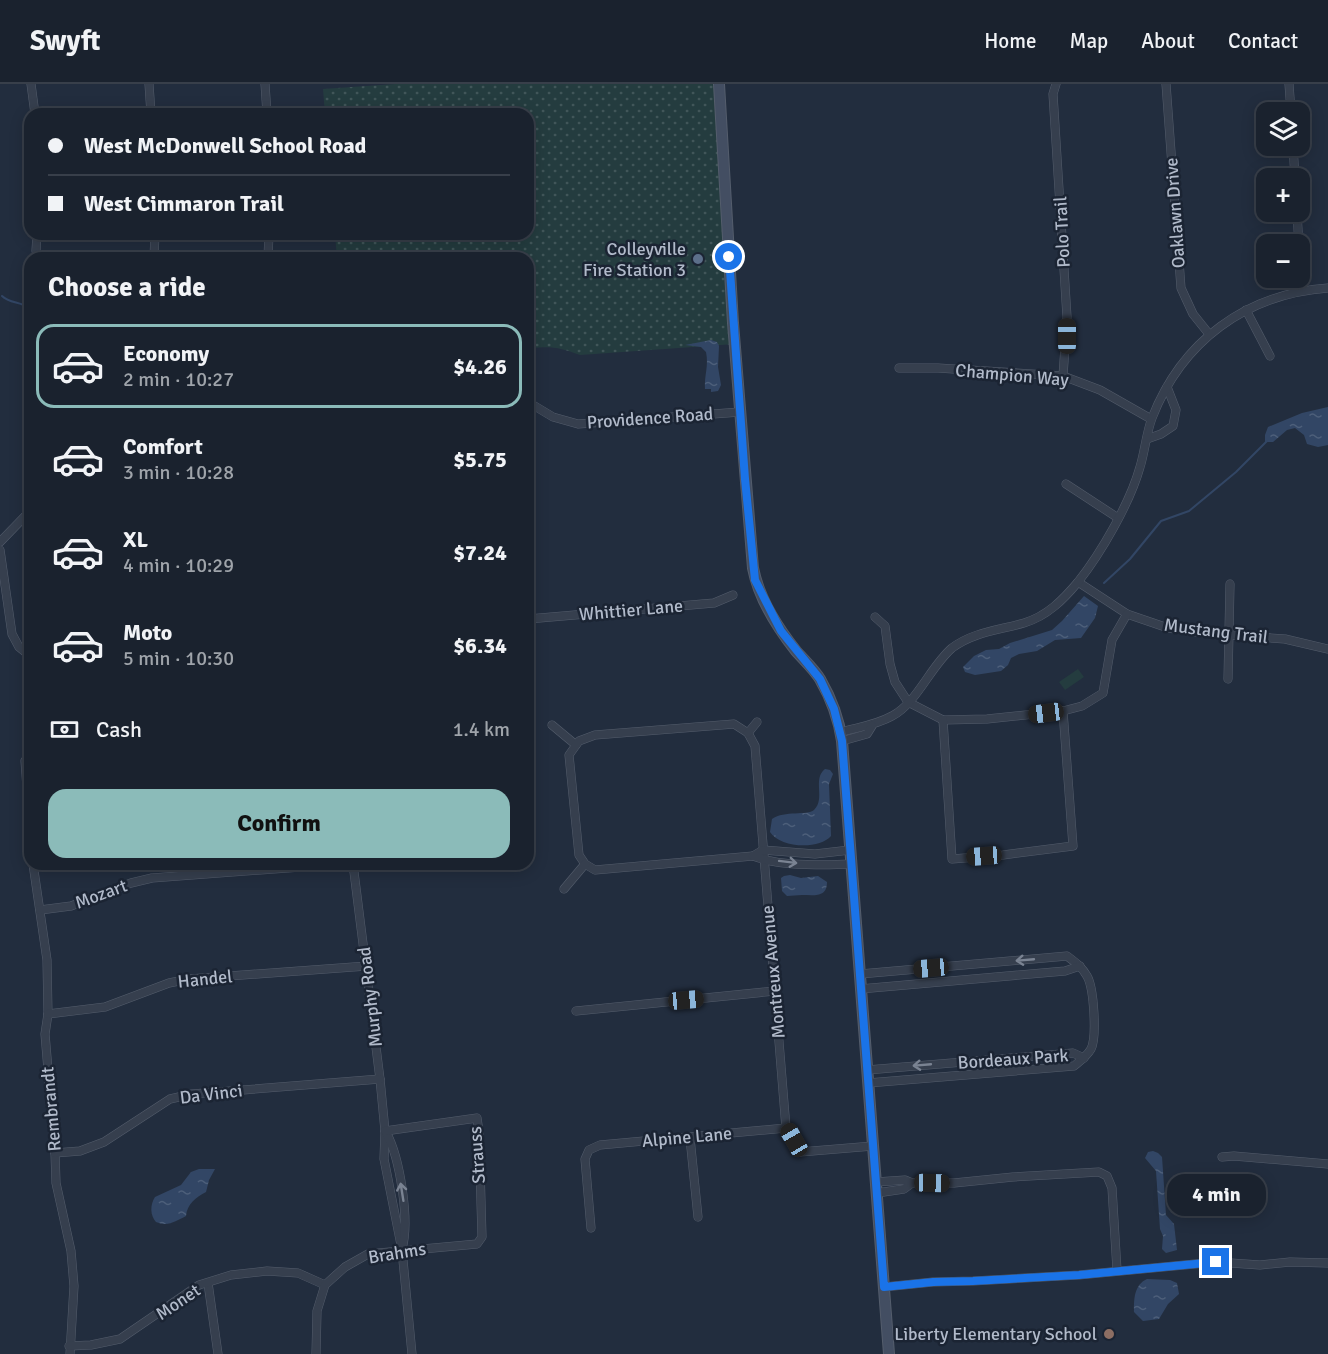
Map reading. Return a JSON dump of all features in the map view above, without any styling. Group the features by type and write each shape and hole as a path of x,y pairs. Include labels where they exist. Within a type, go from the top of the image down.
{"main road":[{"path":"719,84 740,412 755,580 781,631 820,679 834,709 841,736 889,1354"}],"street":[{"path":"31,84 34,108"},
{"path":"149,84 151,108"},
{"path":"265,84 267,108"},
{"name":"Oaklawn Drive","path":"1166,84 1181,288 1193,314 1209,334"},
{"path":"1288,84 1290,102"},
{"name":"Polo Trail","path":"1055,86 1067,317 1063,376"},
{"path":"36,251 37,240"},
{"path":"841,736 867,734 872,726 895,715 952,648 975,636 1039,617 1062,600 1078,582 1118,518 1140,467 1151,419 1167,387 1187,358 1209,334 1246,310 1275,298 1304,290 1328,288"},
{"path":"1246,310 1270,356"},
{"name":"Champion Way","path":"899,368 938,368 1063,376 1100,390 1151,419"},
{"path":"1146,439 1161,435 1173,426 1176,410 1167,387"},
{"name":"Providence Road","path":"534,408 553,417 578,424 740,412"},
{"path":"1066,484 1118,518"},
{"path":"0,542 24,517"},
{"path":"0,550 12,634 24,651"},
{"name":"Mustang Trail","path":"1078,582 1127,614 1168,628 1285,639 1328,649"},
{"path":"1228,679 1230,584"},
{"name":"Whittier Lane","path":"534,619 714,603 733,596"},
{"path":"875,617 885,626 895,682 908,702 943,720 1014,718 1082,706 1102,693 1112,640 1127,614"},
{"path":"943,720 952,858 1003,855 1073,846 1062,711"},
{"path":"757,722 748,733 735,724 594,735 579,741 569,755 579,855 585,864 595,870 753,856 764,860 814,866 851,864"},
{"path":"552,724 576,745"},
{"name":"Montreux Avenue","path":"748,733 755,746 786,1128"},
{"path":"753,856 763,850 815,854 850,850"},
{"path":"564,890 585,864"},
{"name":"Rembrandt","path":"34,870 47,960 48,1014 45,1034 56,1183 71,1251 74,1286 70,1350"},
{"name":"Mozart","path":"40,910 71,906 131,883 152,878 261,870"},
{"name":"Murphy Road","path":"355,870 385,1131 390,1140 403,1197 406,1236 402,1250 412,1354"},
{"path":"860,974 1067,956 1080,966 1089,981 1094,1041 1090,1052 1084,1058"},
{"name":"Handel","path":"48,1014 105,1007 169,983 189,979 367,966"},
{"path":"860,989 1065,971 1080,966"},
{"path":"889,971 890,986"},
{"path":"576,1011 775,991"},
{"name":"Bordeaux Park","path":"867,1070 1073,1053 1084,1058 1074,1066 868,1083"},
{"path":"898,1067 899,1080"},
{"name":"Da Vinci","path":"55,1153 80,1151 104,1142 170,1099 192,1094 380,1079"},
{"name":"Strauss","path":"385,1131 477,1119 482,1237 477,1244"},
{"path":"786,1128 801,1152 873,1146"},
{"name":"Alpine Lane","path":"591,1227 585,1159 589,1150 600,1145 786,1128"},
{"path":"690,1138 698,1217"},
{"path":"1222,1156 1328,1164"},
{"path":"876,1187 904,1189 912,1183 954,1183 1099,1172 1107,1176 1112,1188 1117,1270"},
{"name":"Brahms","path":"325,1285 345,1267 368,1254 477,1244"},
{"path":"884,1287 1216,1262 1260,1265 1290,1262 1328,1263"},
{"name":"Monet","path":"70,1350 120,1339 199,1285 231,1275 267,1271 298,1273 325,1285"},
{"path":"208,1282 218,1354"},
{"path":"316,1354 316,1311 325,1285"}],"green space":[{"path":"395,84 719,84 735,344 580,355 551,347 534,348 534,252 336,252 336,240 534,240 534,108 325,108 323,89"},
{"path":"1078,669 1084,677 1065,690 1059,682"}],"water":[{"path":"711,340 717,342 719,346 718,367 721,385 718,391 711,392 711,389 705,389 706,352 701,347 685,345"},
{"path":"1328,407 1328,445 1318,447 1307,444 1304,435 1295,428 1287,430 1273,442 1265,442 1268,427 1302,413"},
{"path":"1084,596 1098,606 1095,618 1081,638 1055,640 1037,651 1019,654 1011,658 1008,665 1001,671 975,675 965,672 963,667 974,656 986,650 999,649 1010,643 1052,630"},
{"path":"825,769 830,770 833,774 829,784 831,836 818,844 809,845 791,844 775,837 770,832 772,819 777,816 814,810 819,800 819,778"},
{"path":"790,875 801,878 818,876 827,882 825,891 819,894 787,896 782,891 781,878"},
{"path":"1153,1151 1162,1157 1166,1215 1174,1224 1177,1250 1166,1253 1162,1249 1163,1236 1160,1229 1156,1171 1145,1158 1148,1152"},
{"path":"199,1169 215,1169 206,1192 193,1201 186,1216 168,1224 156,1222 151,1210 155,1197 181,1185 191,1172"},
{"path":"1147,1279 1170,1280 1177,1283 1179,1294 1168,1304 1159,1319 1143,1321 1134,1312 1134,1302 1139,1285"}],"waterway":[{"path":"2,296 24,306"},
{"path":"1104,583 1130,559 1161,521 1189,511 1236,472 1267,441"}],"place":[{"name":"Colleyville Fire Station 3","path":"698,259"},
{"name":"Liberty Elementary School","path":"1109,1334"}],"route":[{"path":"729,257 745,479 755,580 781,631 820,679 834,709 842,741 884,1287 933,1282 1079,1275 1153,1266 1183,1266 1216,1262"}]}
